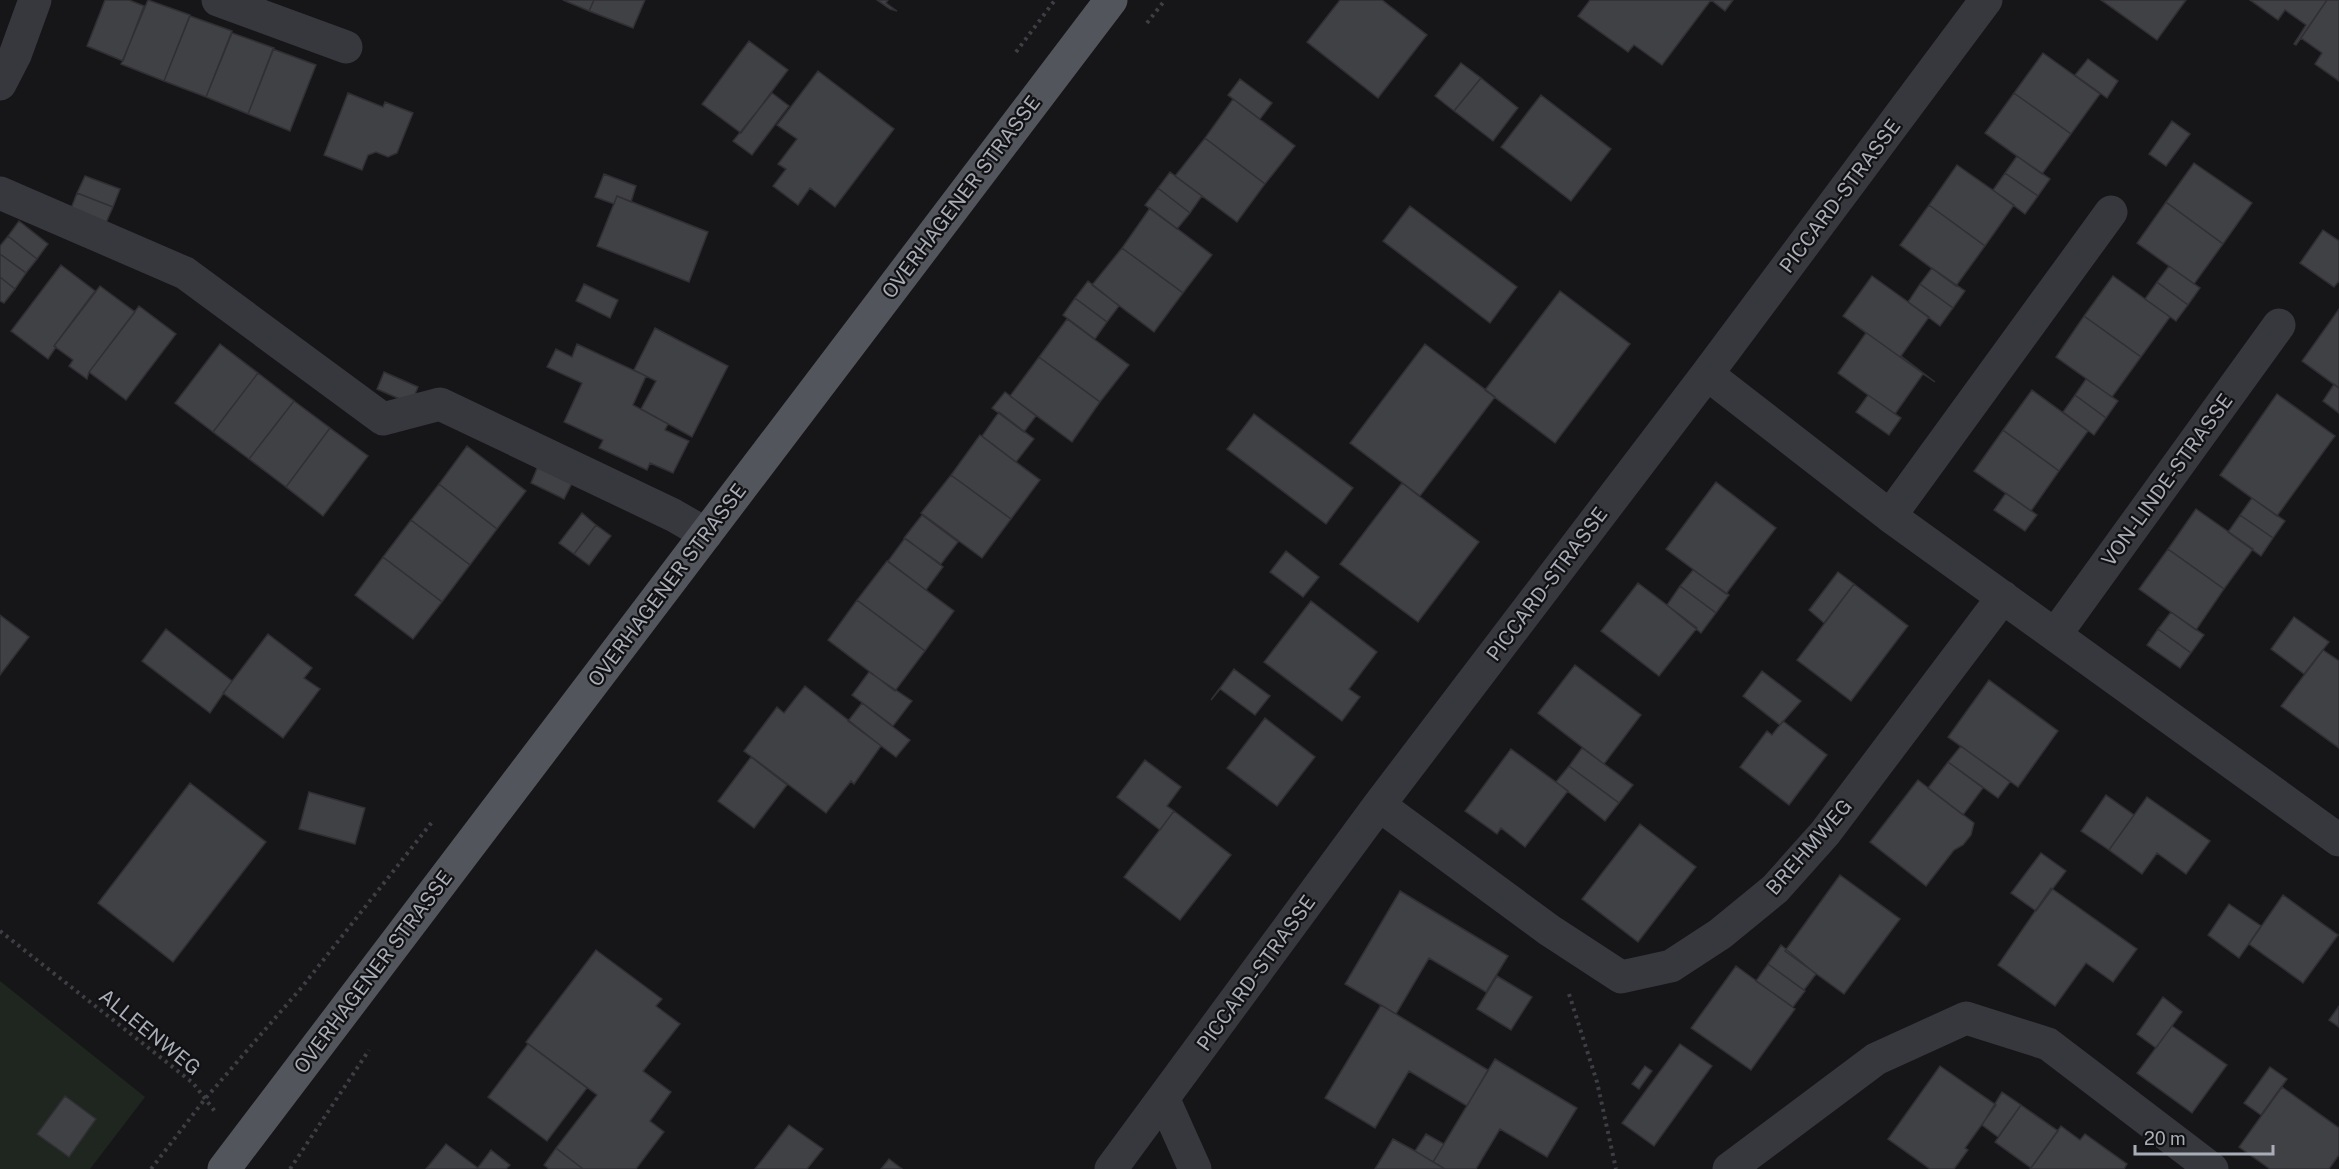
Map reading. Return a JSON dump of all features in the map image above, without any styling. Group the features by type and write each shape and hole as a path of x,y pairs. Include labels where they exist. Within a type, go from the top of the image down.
{"main road":[{"name":"OVERHAGENER STRASSE","path":"233,1157 1111,0"}],"street":[{"path":"0,84 15,54 35,0"},
{"path":"218,0 346,47"},
{"name":"PICCARD-STRASSE","path":"1111,1169 1164,1101 1379,805 1707,374 1986,0"},
{"path":"0,193 185,273 383,419 440,404 673,515 706,534"},
{"path":"1890,516 2111,212"},
{"name":"VON-LINDE-STRASSE","path":"2055,635 2279,325"},
{"path":"1707,374 1890,516 2339,840"},
{"name":"BREHMWEG","path":"1379,805 1549,930 1621,977 1671,966 1720,934 1775,889 1825,833 2003,597"},
{"path":"1729,1169 1876,1059 1966,1018 2048,1044 2212,1169"},
{"path":"1164,1101 1195,1169"}],"path":[{"path":"1549,930 1598,1082 1616,1169"},
{"name":"ALLEENWEG","path":"0,931 193,1083 205,1099 233,1157"},
{"path":"151,1169 205,1099"}],"shaded area":[{"path":"0,981 145,1097 90,1169 0,1169"}],"building":[{"path":"105,0 129,0 144,6 123,61 87,46"},
{"path":"148,0 190,15 164,81 121,64"},
{"path":"563,0 594,0 589,11"},
{"path":"594,0 645,0 633,28 589,11"},
{"path":"877,0 888,0 886,3 897,11 890,9"},
{"path":"1340,0 1382,0 1427,35 1378,98 1307,42"},
{"path":"1590,0 1711,0 1662,65 1634,45 1628,52 1578,16"},
{"path":"1711,0 1733,0 1725,11"},
{"path":"2101,0 2186,0 2157,40"},
{"path":"2250,0 2327,0 2296,45 2294,44 2306,25 2285,10 2278,20"},
{"path":"2327,0 2339,0 2339,81 2315,64 2322,53 2301,38"},
{"path":"190,16 232,31 206,97 164,81"},
{"path":"232,33 274,48 248,114 206,97"},
{"path":"749,41 788,70 741,133 702,104"},
{"path":"273,49 316,65 290,131 248,114"},
{"path":"2043,53 2100,94 2071,134 2014,93"},
{"path":"2088,59 2118,81 2107,98 2075,75"},
{"path":"1461,63 1481,78 1454,111 1435,96"},
{"path":"818,71 894,129 835,207 810,188 798,205 773,186 786,169 778,164 797,139 777,125"},
{"path":"1481,78 1518,108 1493,141 1454,111"},
{"path":"1240,79 1272,103 1260,119 1228,95"},
{"path":"348,93 383,107 385,102 413,113 397,153 388,157 376,152 368,155 362,170 324,155"},
{"path":"772,93 789,106 752,155 733,141"},
{"path":"2014,93 2071,134 2042,174 1985,133"},
{"path":"1541,95 1611,149 1571,201 1501,147"},
{"path":"1233,99 1295,146 1265,184 1205,138"},
{"path":"2172,121 2190,134 2166,166 2149,154"},
{"path":"1205,138 1265,184 1237,222 1175,176"},
{"path":"2017,156 2050,179 2038,196 2005,173"},
{"path":"2194,163 2252,203 2223,244 2166,202"},
{"path":"1957,165 2014,205 1985,246 1929,205"},
{"path":"1170,172 1202,196 1190,213 1158,188"},
{"path":"2005,173 2038,196 2025,214 1993,190"},
{"path":"604,174 636,186 631,202 617,196 614,204 595,197"},
{"path":"85,176 120,189 113,207 77,193"},
{"path":"1158,188 1190,213 1177,229 1145,205"},
{"path":"77,193 113,207 105,225 70,211"},
{"path":"617,196 708,232 689,282 597,246"},
{"path":"2166,202 2223,244 2194,284 2137,243"},
{"path":"1929,205 1985,246 1956,286 1900,245"},
{"path":"1410,206 1517,287 1490,323 1383,241"},
{"path":"1150,208 1212,255 1183,293 1122,248"},
{"path":"19,221 48,244 37,259 8,236"},
{"path":"2323,230 2339,241 2339,281 2334,287 2300,263"},
{"path":"8,236 37,259 26,273 0,254 0,246"},
{"path":"1122,248 1183,293 1154,332 1092,285"},
{"path":"0,254 26,273 15,289 0,277"},
{"path":"61,265 95,291 54,346 56,347 48,359 11,331"},
{"path":"2169,266 2200,288 2188,305 2157,282"},
{"path":"1932,268 1965,291 1953,308 1920,284"},
{"path":"1872,276 1929,317 1901,356 1935,382 1843,316"},
{"path":"2113,276 2170,317 2141,357 2084,316"},
{"path":"0,277 15,289 4,303 0,301"},
{"path":"1088,281 1119,306 1107,322 1075,298"},
{"path":"2157,282 2188,305 2176,321 2145,299"},
{"path":"584,284 618,300 610,318 576,301"},
{"path":"1920,284 1953,308 1940,326 1908,302"},
{"path":"100,286 135,312 89,372 87,379 69,366 73,360 54,346"},
{"path":"1560,291 1630,344 1555,443 1485,390"},
{"path":"1075,298 1107,322 1095,339 1063,315"},
{"path":"139,306 176,334 126,400 89,372"},
{"path":"2339,309 2339,388 2302,361"},
{"path":"1843,316 1935,382 1923,374 1895,414 1868,395 1838,373 1866,333"},
{"path":"2084,316 2141,357 2112,397 2056,357"},
{"path":"1067,319 1129,365 1100,402 1039,357"},
{"path":"655,328 728,366 692,437 641,409 656,381 634,370"},
{"path":"220,344 258,373 213,432 175,403"},
{"path":"577,344 646,376 633,405 668,424 665,430 689,441 673,473 650,463 647,470 599,448 603,440 564,422 582,383 547,367 556,349 572,357"},
{"path":"1425,344 1495,397 1420,496 1350,443"},
{"path":"1039,357 1100,402 1072,442 1010,396"},
{"path":"384,372 418,387 411,404 377,389"},
{"path":"258,373 294,401 249,459 213,432"},
{"path":"2086,379 2118,401 2106,418 2075,395"},
{"path":"2334,384 2339,388 2339,413 2323,401"},
{"path":"2032,390 2088,431 2059,471 2003,430"},
{"path":"1005,392 1036,416 1024,432 992,408"},
{"path":"2277,394 2335,436 2277,516 2220,475"},
{"path":"1868,395 1901,418 1889,435 1856,412"},
{"path":"2075,395 2106,418 2094,435 2063,412"},
{"path":"294,401 330,428 286,487 249,459"},
{"path":"999,412 1034,439 1016,462 982,436"},
{"path":"1254,414 1353,488 1326,524 1227,449"},
{"path":"330,428 368,456 323,516 286,487"},
{"path":"2003,430 2059,471 2031,511 1974,471"},
{"path":"980,435 1040,480 1011,519 951,475"},
{"path":"467,446 526,491 497,529 439,484"},
{"path":"538,466 572,483 564,499 531,483"},
{"path":"951,475 1011,519 982,558 921,513"},
{"path":"1716,482 1776,528 1726,594 1666,549"},
{"path":"1402,483 1479,542 1418,622 1340,564"},
{"path":"439,484 497,529 470,565 411,520"},
{"path":"2006,493 2037,515 2025,531 1994,510"},
{"path":"2252,498 2285,521 2273,538 2240,515"},
{"path":"2196,509 2253,549 2224,589 2168,549"},
{"path":"582,513 596,525 574,554 559,543"},
{"path":"922,515 958,542 941,564 904,538"},
{"path":"2240,515 2273,538 2261,556 2228,532"},
{"path":"411,520 470,565 442,602 383,557"},
{"path":"596,525 611,536 589,565 574,554"},
{"path":"905,538 943,567 926,590 888,561"},
{"path":"2168,549 2224,589 2196,630 2139,589"},
{"path":"1286,551 1319,577 1303,597 1270,572"},
{"path":"383,557 442,602 413,639 355,595"},
{"path":"887,561 954,611 925,651 857,600"},
{"path":"1693,570 1729,595 1716,613 1680,586"},
{"path":"1838,572 1854,584 1824,623 1809,610"},
{"path":"1638,583 1697,628 1659,676 1601,631"},
{"path":"1854,584 1908,626 1851,701 1797,660"},
{"path":"1680,586 1716,613 1701,633 1667,605"},
{"path":"857,600 925,651 895,691 828,640"},
{"path":"1311,601 1377,652 1349,689 1360,697 1342,721 1264,662"},
{"path":"2171,612 2204,635 2191,653 2158,629"},
{"path":"0,615 29,637 0,675"},
{"path":"2294,617 2329,642 2304,674 2271,649"},
{"path":"166,629 232,681 210,713 142,661"},
{"path":"2158,629 2191,653 2180,668 2147,645"},
{"path":"268,634 312,668 304,678 320,689 283,738 223,693"},
{"path":"2323,650 2339,661 2339,748 2281,706"},
{"path":"1575,665 1641,715 1604,764 1538,713"},
{"path":"1234,669 1270,696 1255,715 1220,689 1211,700"},
{"path":"1762,671 1801,701 1780,725 1743,696"},
{"path":"869,672 912,701 893,726 852,695"},
{"path":"1989,680 2058,731 2018,787 1948,737"},
{"path":"805,686 881,746 854,784 851,781 826,813 744,751 777,707 784,713"},
{"path":"862,703 910,740 896,757 848,721"},
{"path":"1265,718 1315,757 1277,806 1227,768"},
{"path":"1783,721 1827,755 1789,805 1740,767 1767,731 1772,735"},
{"path":"1961,746 2010,782 1998,798 1948,762"},
{"path":"1582,748 1633,785 1619,803 1569,766"},
{"path":"1511,749 1568,791 1525,847 1501,828 1497,834 1465,811"},
{"path":"751,757 787,785 754,828 718,801"},
{"path":"1145,760 1181,787 1167,806 1174,811 1160,830 1117,797"},
{"path":"1948,762 1983,788 1963,815 1928,788"},
{"path":"1569,766 1619,803 1605,821 1556,782"},
{"path":"1918,780 1974,823 1971,835 1963,845 1954,850 1926,886 1870,842"},
{"path":"190,783 266,842 173,962 98,903"},
{"path":"309,792 365,808 355,844 299,829"},
{"path":"2106,795 2134,815 2109,850 2081,831"},
{"path":"2147,797 2210,841 2186,874 2157,853 2142,874 2109,850"},
{"path":"1174,811 1231,855 1180,920 1124,877"},
{"path":"1640,824 1696,867 1638,942 1582,899"},
{"path":"2041,853 2066,871 2036,911 2011,893"},
{"path":"1840,875 1900,919 1844,994 1785,951"},
{"path":"2051,888 2137,949 2113,982 2086,963 2055,1006 1998,965"},
{"path":"1400,891 1508,956 1486,992 1429,958 1396,1014 1345,984"},
{"path":"2283,895 2338,935 2303,983 2249,944"},
{"path":"2229,904 2261,926 2239,958 2208,935"},
{"path":"1781,945 1816,974 1804,990 1768,964"},
{"path":"596,950 662,999 656,1006 680,1024 643,1071 671,1092 650,1121 664,1132 636,1169 583,1169 556,1148 597,1095 526,1042"},
{"path":"1768,964 1805,991 1793,1007 1756,981"},
{"path":"1736,966 1795,1009 1751,1070 1691,1028"},
{"path":"1497,976 1532,997 1511,1030 1477,1009"},
{"path":"2163,997 2182,1012 2156,1048 2137,1034"},
{"path":"1381,1005 1488,1070 1467,1106 1409,1071 1375,1128 1325,1098"},
{"path":"2339,1006 2339,1027 2329,1020"},
{"path":"2172,1026 2227,1065 2192,1113 2137,1073"},
{"path":"528,1044 587,1088 547,1141 488,1097"},
{"path":"1680,1044 1712,1066 1654,1146 1622,1123"},
{"path":"1495,1059 1577,1108 1547,1157 1500,1129 1476,1169 1445,1169 1433,1162"},
{"path":"1645,1066 1652,1071 1639,1089 1632,1084"},
{"path":"1940,1066 1996,1105 1965,1148 1968,1150 1954,1169 1930,1169 1888,1139"},
{"path":"2270,1067 2287,1079 2261,1115 2244,1103"},
{"path":"2282,1087 2339,1128 2339,1155 2329,1169 2270,1169 2239,1147"},
{"path":"2002,1092 2021,1105 1998,1137 1982,1125"},
{"path":"65,1096 96,1119 69,1157 37,1134"},
{"path":"2021,1105 2058,1131 2031,1168 1995,1142"},
{"path":"789,1125 823,1149 807,1169 755,1169"},
{"path":"2061,1126 2080,1140 2085,1134 2127,1164 2124,1169 2030,1169"},
{"path":"1426,1134 1444,1144 1433,1162 1415,1151"},
{"path":"1393,1139 1415,1151 1445,1169 1375,1169"},
{"path":"446,1144 478,1168 426,1169"},
{"path":"556,1148 583,1169 549,1169 544,1165"},
{"path":"491,1150 510,1165 506,1169 477,1169"},
{"path":"889,1159 902,1169 881,1169"}]}
